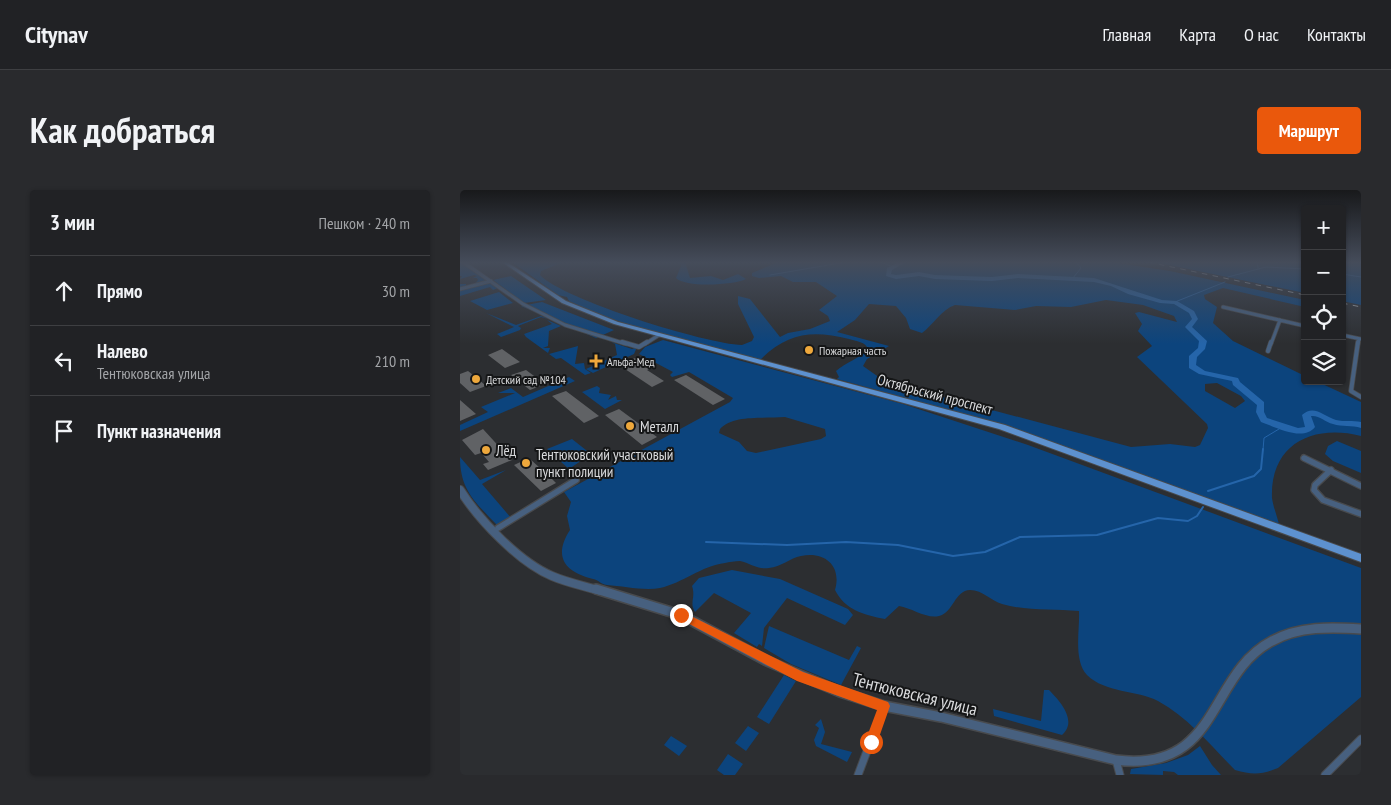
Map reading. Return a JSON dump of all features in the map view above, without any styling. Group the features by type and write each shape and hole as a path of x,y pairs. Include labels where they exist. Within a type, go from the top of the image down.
{"main road":[{"name":"Октябрьский проспект","path":"547,289 573,306 616,323 1002,427 1361,558"}],"street":[{"path":"503,289 523,304 565,325 588,333 638,347 659,336"},
{"path":"1223,307 1301,325"},
{"path":"1268,352 1280,320"},
{"path":"1346,336 1360,339 1351,391 1361,397"},
{"path":"1304,458 1361,486"},
{"path":"1331,470 1315,485 1314,490 1322,500 1361,514"},
{"path":"498,528 576,480"},
{"name":"Тентюковская улица","path":"460,490 468,503 515,551 536,567 552,576 681,615 801,677 884,706 941,717 1116,760 1144,762 1159,758 1190,742 1208,724 1244,665 1259,649 1272,641 1307,628 1361,629"},
{"path":"858,775 884,706"},
{"path":"1325,775 1361,739"},
{"path":"1116,760 1120,775"}],"shaded area":[{"path":"460,289 482,289 460,296"},
{"path":"506,289 530,289 546,300 524,303"},
{"path":"550,289 563,289 605,308 669,329 724,343 742,345 752,341 754,337 738,304 738,296 750,299 780,337 788,333 810,329 830,321 828,316 819,310 837,296 827,289 1219,289 1204,295 1205,299 1217,307 1213,323 1233,341 1301,374 1301,385 1325,385 1361,402 1361,436 1327,433 1312,436 1298,442 1287,451 1278,463 1273,479 1272,498 1279,524 1011,427 837,379 839,377 836,371 868,349 863,343 858,341 836,336 812,334 791,339 781,344 760,360 639,328 569,301 567,297 558,295","holes":["1106,300 1143,305 1174,316 1177,322 1139,312 1135,313 1142,324 1138,331 1152,346 1137,357 1207,424 1208,428 1200,445 1195,447 1170,444 1131,447 902,386 880,378 863,366 867,359 889,346 837,332 855,320 869,304 896,306 906,318 910,329 922,333 946,310 955,305 1015,310 1036,306 1071,307","1217,383 1241,396 1245,401 1235,408 1205,391 1205,384"]},
{"path":"1229,289 1255,289 1301,299 1301,306"},
{"path":"1287,289 1301,289 1301,292"},
{"path":"1346,289 1361,289 1361,305 1346,302"},
{"path":"499,292 513,303 487,310 470,301"},
{"path":"542,302 614,330 596,338 521,306"},
{"path":"486,313 516,325 541,316 548,319 541,317 518,326 521,328 520,330 501,337 497,334 514,327"},
{"path":"547,320 561,326 549,331 548,346 543,348 550,348 548,353 524,334 552,324"},
{"path":"663,340 903,404 1028,445 1361,568 1361,697 1278,768 1256,774 1246,773 1235,770 1199,733 1180,716 1158,701 1150,697 1103,685 1087,675 1080,661 1079,653 1079,611 1030,609 1011,606 998,603 975,590 970,590 957,597 948,611 939,616 924,615 899,606 885,619 863,613 844,602 835,590 837,581 834,567 824,558 810,555 797,557 769,568 758,567 740,561 716,565 668,586 654,589 607,585 583,576 568,567 562,555 562,548 570,530 567,516 571,502 564,492 730,402 733,398 689,372 672,377 670,375 673,372 639,354 645,347","holes":["785,417 825,429 826,436 821,439 756,453 747,451 739,442 719,433 720,429 726,424 741,419"]},
{"path":"611,342 632,349 637,347 634,354 593,373 586,369 617,355 615,344"},
{"path":"578,346 575,364 584,363 585,369 591,373 585,375 561,358 556,359 549,354"},
{"path":"569,377 575,381 460,431 460,425 488,412 481,407 515,393 498,393 511,388 523,397"},
{"path":"597,386 600,388 599,393 611,395 608,400 616,396 617,400 622,400 605,409 582,392"},
{"path":"572,439 591,454 569,469 560,461 561,458 556,457 547,449"},
{"path":"1337,441 1361,451 1361,473 1333,461 1325,454 1328,446"},
{"path":"460,457 480,480 506,470 482,484 512,519 497,525 470,495 463,478"},
{"path":"732,570 780,579 848,609 853,615 845,625 787,598 764,628 762,646 759,644 757,647 734,633 751,613 714,593 695,612 693,609 692,586 699,578"},
{"path":"769,626 849,660 857,646 861,648 841,685 791,664 764,648"},
{"path":"784,675 796,681 769,724 757,717"},
{"path":"1044,690 1049,690 1066,711 1068,724 1062,735 994,716 993,709 1041,721"},
{"path":"821,719 825,732 821,744 852,752 847,762 816,746 814,740 819,728 815,725"},
{"path":"748,726 759,733 746,751 735,743"},
{"path":"671,736 687,746 679,756 664,745"},
{"path":"1200,746 1221,775 1178,775 1174,772 1163,771 1163,775 1130,774 1131,769 1166,763 1188,755"},
{"path":"728,754 743,764 735,775 724,775 717,770"}],"building":[{"path":"502,349 520,362 505,368 488,355"},
{"path":"635,358 652,368 647,370 664,381 652,387 619,365"},
{"path":"526,370 545,384 530,390 511,375"},
{"path":"468,371 486,386 470,392 460,383 460,374"},
{"path":"686,375 725,399 713,405 674,380"},
{"path":"566,391 599,416 584,423 552,396"},
{"path":"460,400 476,414 460,421"},
{"name":"Металл","path":"619,409 657,437 642,445 605,415"},
{"name":"Лёд","path":"483,429 512,460 488,470 483,464 489,462 483,455 481,453 475,455 462,440"},
{"path":"529,458 556,483 541,491 514,465"}],"waterway":[{"path":"1122,289 1162,302 1175,302 1192,312 1195,319 1188,327 1203,341 1201,349 1193,356 1192,366 1207,374 1235,380 1236,383 1261,404 1260,412 1264,420 1297,431 1308,430 1311,427 1306,415 1315,413 1334,422 1361,425"},
{"path":"1175,302 1207,289"},
{"path":"1263,450 1264,438 1284,426"},
{"path":"1208,491 1254,476 1261,469 1263,449"},
{"path":"706,542 787,545 846,542 898,545 953,556 985,552 1020,537 1097,535 1158,518 1188,521 1197,516 1203,507"}],"railway":[{"path":"1278,289 1301,294"},
{"path":"1346,304 1361,307"}],"place":[{"name":"Пожарная часть","path":"809,350"},
{"name":"Альфа-Мед","path":"596,361"},
{"name":"Детский сад №104","path":"476,379"},
{"name":"Металл","path":"630,426"},
{"name":"Лёд","path":"486,450"},
{"name":"Тентюковский участковый пункт полиции","path":"526,463"}],"route":[{"path":"681,615 801,677 832,690 884,706 871,742"}]}
